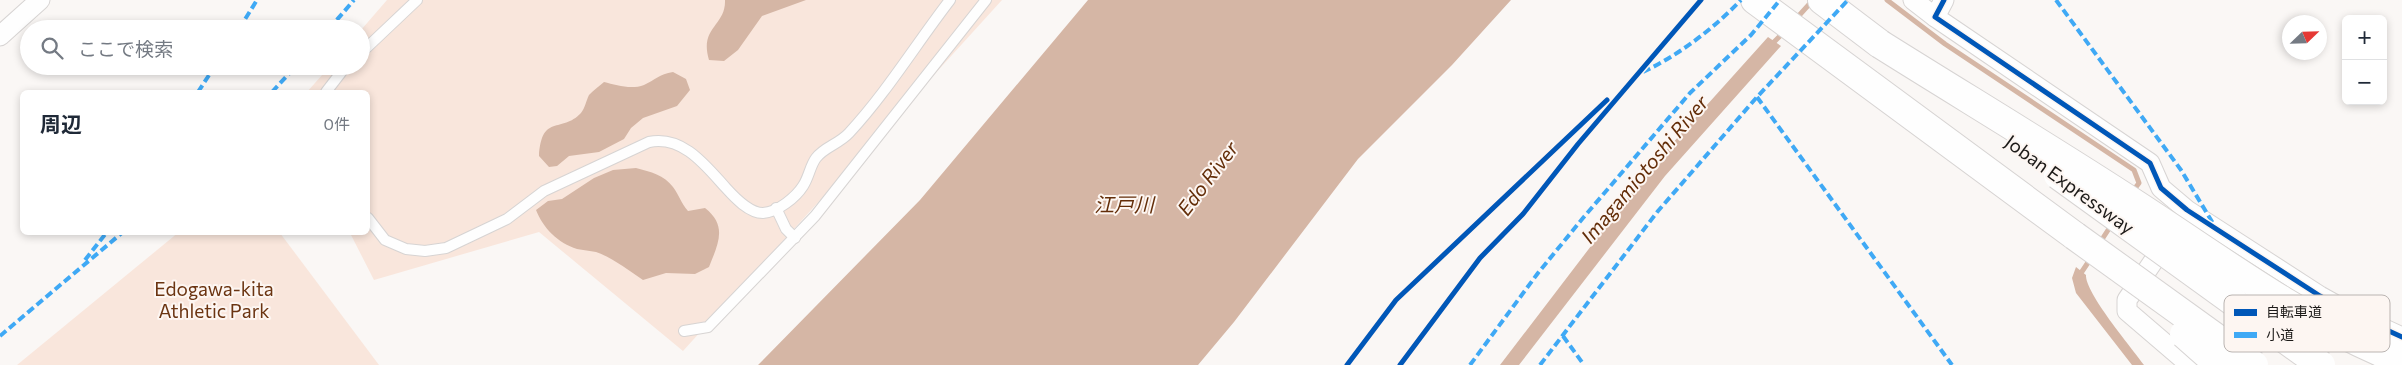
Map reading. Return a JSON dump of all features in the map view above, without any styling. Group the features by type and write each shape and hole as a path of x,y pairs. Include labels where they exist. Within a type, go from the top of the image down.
{"highway":[{"name":"Joban Expressway","path":"1756,0 2075,236 2224,343"},
{"name":"Joban Expressway","path":"1822,0 2225,295"},
{"path":"1880,44 2136,204 2273,295"},
{"path":"2075,236 2219,365"},
{"name":"Joban Expressway","path":"2236,352 2254,365"},
{"name":"Joban Expressway","path":"2303,352 2321,365"},
{"path":"2383,352 2402,360"}],"street":[{"path":"0,36 40,0"},
{"path":"1913,0 2150,164 2161,188 2187,210 2318,295"},
{"path":"1935,16 1944,0"},
{"path":"2187,210 2127,300 2127,311 2190,365"},
{"path":"2390,332 2402,337"}],"lane":[{"path":"370,44 417,0"},
{"path":"370,220 386,240 406,249 425,251 446,248 507,219 552,186 649,142 662,139 678,145 696,157 744,206 763,213 781,206 803,187 815,159 825,150 838,144 849,133 901,68 950,0"},
{"path":"684,331 708,327 795,238 986,0"},
{"path":"328,90 339,75"},
{"path":"776,208 786,229 795,238"}],"green space":[{"path":"387,0 1002,0 683,351 539,232 374,280 351,235 370,235 370,90 309,90 322,75 370,75 370,20"},
{"name":"Edogawa-kita Athletic Park","path":"175,235 282,235 379,365 17,365"}],"water":[{"path":"725,0 806,0 762,16 738,50 724,61 709,60 707,40 722,16"},
{"name":"江戸川","path":"1088,0 1511,0 1452,65 1358,159 1234,322 1198,365 758,365 920,200"},
{"path":"1768,37 1781,46 1665,176 1519,365 1500,365 1653,165"},
{"path":"673,72 686,79 690,90 677,106 643,118 631,128 624,139 599,152 569,156 557,166 549,167 539,156 544,134 548,129 574,119 584,109 589,95 604,82 634,87 644,85"},
{"path":"636,168 666,180 673,187 688,211 705,208 712,215 717,222 719,236 709,267 695,274 666,273 643,280 620,264 596,252 577,249 564,243 547,229 539,217 536,210 548,201 562,199 594,178 613,170"},
{"path":"2076,267 2086,275 2093,294 2101,307 2144,365 2132,365 2076,293 2072,278"}],"waterway":[{"name":"Imagamiotoshi River","path":"1795,20 1813,0"},
{"path":"1887,0 1945,44 2134,170 2139,183 2133,191"},
{"name":"Imagamiotoshi River","path":"1771,45 1784,32"},
{"path":"2099,244 2112,224"},
{"path":"2079,276 2091,258"}],"marked path":[{"path":"245,20 257,0"},
{"path":"337,20 354,0"},
{"path":"1643,72 1670,58 1695,40 1741,0"},
{"path":"1470,365 1538,273 1583,218 1690,93 1751,35 1780,0"},
{"path":"1540,365 1658,211 1757,97 1848,0"},
{"path":"2056,0 2181,170 2214,225"},
{"path":"199,90 209,75"},
{"path":"274,90 288,75"},
{"path":"1757,97 1952,365"},
{"path":"85,260 105,235"},
{"path":"0,336 119,235"},
{"path":"1563,336 1584,365"}],"cycle path":[{"path":"1400,365 1480,258 1523,214 1578,144 1701,0"},
{"path":"1944,0 1935,17 2150,163 2161,188 2187,210 2318,295"},
{"path":"1347,365 1396,300 1607,100"},
{"path":"2390,332 2402,337"}],"water label":[{"name":"Edo River","path":"1207,178"}]}
